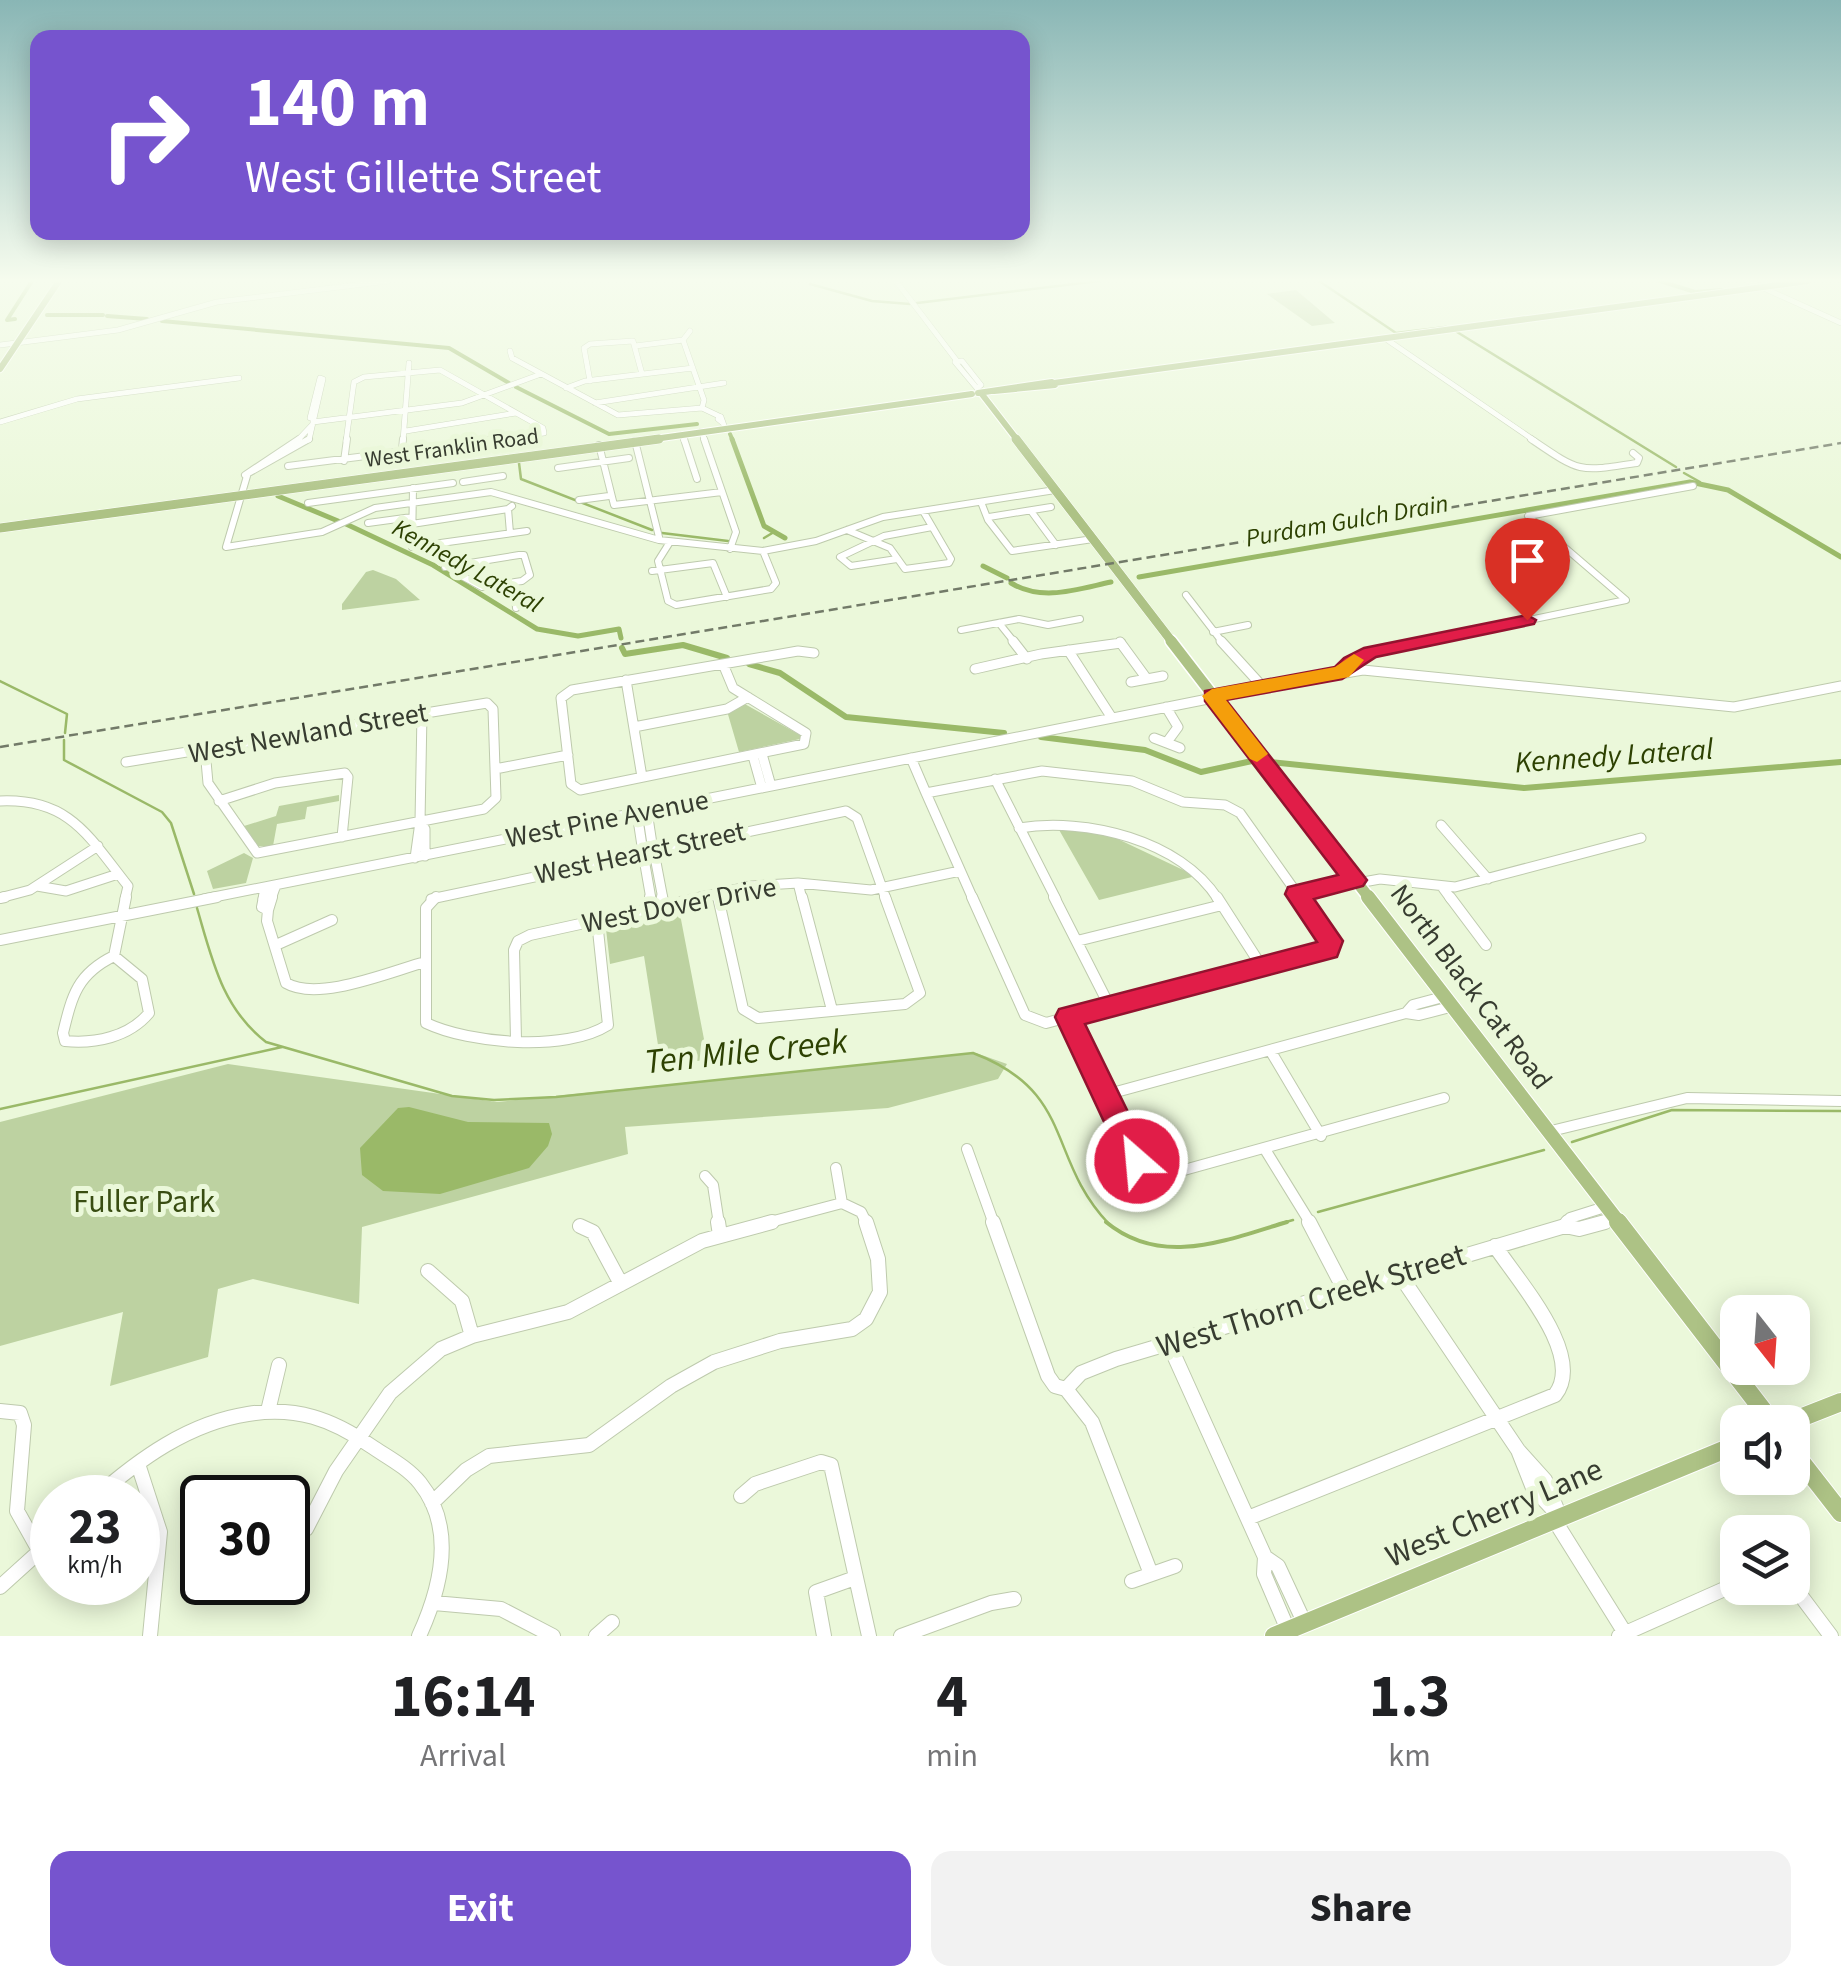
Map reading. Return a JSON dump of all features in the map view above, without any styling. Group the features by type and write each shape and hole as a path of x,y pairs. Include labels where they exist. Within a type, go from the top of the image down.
{"main road":[{"name":"West Franklin Road","path":"0,528 701,432 723,423 909,403 1248,357"},
{"name":"North Black Cat Road","path":"977,392 1759,1405"},
{"path":"1810,1414 1841,1402"},
{"name":"West Cherry Lane","path":"1289,1630 1720,1452"},
{"path":"1810,1473 1841,1513"}],"street":[{"path":"512,357 620,416 702,408 723,423"},
{"path":"587,357 590,381"},
{"path":"637,357 642,374"},
{"path":"689,357 702,408"},
{"path":"953,357 962,361 982,385 977,392"},
{"path":"1413,357 1572,467 1591,470 1636,463 1639,458 1633,454"},
{"path":"402,449 409,363"},
{"path":"566,388 590,381 693,368"},
{"path":"288,466 344,461 386,456 402,449 421,451 544,433 436,369 356,379 344,461"},
{"path":"313,422 462,403 541,374"},
{"path":"320,376 323,379 313,422 304,440 260,462 247,476 226,547 314,534 368,510 491,492 670,542 764,551 816,541 883,517 1055,490"},
{"path":"0,422 77,399 239,378"},
{"path":"595,403 724,383"},
{"path":"406,431 516,413"},
{"path":"701,432 736,532 730,549"},
{"path":"682,434 697,478"},
{"path":"635,440 659,537"},
{"path":"599,445 614,505 722,492"},
{"path":"558,468 629,458"},
{"path":"462,464 463,494"},
{"path":"463,482 503,476"},
{"path":"308,503 453,482"},
{"path":"1342,672 1351,662 1371,652 1626,600 1528,516 1692,486"},
{"path":"413,488 412,547 527,531"},
{"path":"579,500 609,496"},
{"path":"368,523 508,510 519,502"},
{"path":"981,502 1012,551 1092,539"},
{"path":"989,517 1051,508"},
{"path":"508,510 510,534"},
{"path":"847,530 890,548 905,569 950,562 923,511"},
{"path":"1031,511 1056,545"},
{"path":"897,559 846,565 840,555 872,540 932,527"},
{"path":"494,536 499,558"},
{"path":"670,542 656,570 672,604 774,587 776,582 764,551"},
{"path":"445,567 499,558 524,556 528,558 528,579 482,587 458,573 458,565"},
{"path":"656,570 713,562 727,597"},
{"path":"501,602 515,604 514,582"},
{"path":"1186,595 1262,686"},
{"path":"960,630 1019,620 1048,625 1080,619"},
{"path":"999,623 1027,659"},
{"path":"1213,632 1248,625"},
{"path":"975,669 1120,641 1147,679"},
{"path":"1068,650 1112,718"},
{"path":"723,664 730,685 806,733 807,740 799,746 580,790 571,784 564,693 626,680 798,651 814,653"},
{"path":"1342,672 1394,671 1734,707 1841,686"},
{"name":"West Pine Avenue","path":"0,940 1342,672"},
{"path":"1131,682 1164,676"},
{"path":"626,680 642,777"},
{"path":"634,727 720,711 748,697"},
{"name":"West Newland Street","path":"126,762 490,704 495,769"},
{"path":"1166,707 1178,727 1167,742"},
{"path":"420,856 422,713"},
{"path":"1154,738 1180,748"},
{"path":"205,750 208,783 256,853 494,804 495,769 568,755"},
{"path":"757,755 766,787"},
{"path":"911,758 926,793 960,870 1025,1015 1034,1021 1068,1017 1331,948 1240,813 1230,805 1183,802 1132,781 1042,771 926,793"},
{"path":"220,801 274,783 344,773 348,777 342,836"},
{"path":"994,779 1110,1006"},
{"path":"0,800 19,798 76,820 98,846 129,891 114,956"},
{"name":"West Hearst Street","path":"425,962 426,908 430,900 442,894 852,811 883,887"},
{"path":"642,812 642,846 655,858 664,906"},
{"path":"1019,828 1048,822 1117,832 1193,868 1262,967"},
{"path":"1441,825 1488,878"},
{"path":"1297,894 1355,880 1396,879 1443,888 1641,838"},
{"path":"0,898 37,886 98,846"},
{"path":"648,851 644,860 652,908"},
{"name":"West Dover Drive","path":"516,1040 514,950 518,941 718,894 798,883 862,890 960,870"},
{"path":"37,886 52,892 98,883 118,874"},
{"path":"798,883 832,1010"},
{"path":"270,886 268,910 282,976 292,988 316,991 425,962 426,1023 440,1032 516,1040 584,1038 602,1032 608,1025 597,921"},
{"path":"718,894 743,1009 758,1018 916,999 919,988 883,887"},
{"path":"1443,888 1486,945"},
{"path":"1077,941 1222,905"},
{"path":"276,945 332,920"},
{"path":"114,956 142,978 150,1009 145,1020 128,1031 78,1042 65,1041 63,1033 79,977 87,968 114,956"},
{"path":"1105,1095 1406,1013 1419,1014 1447,1002"},
{"path":"1068,1017 1132,1154 1154,1172 1176,1175 1444,1098"},
{"path":"1270,1050 1321,1136"},
{"path":"1547,1132 1687,1098 1841,1101"},
{"path":"967,1149 1048,1376 1055,1386 1066,1390 1097,1433 1151,1574"},
{"path":"1266,1151 1311,1225 1344,1291"},
{"path":"836,1168 842,1203"},
{"path":"705,1176 713,1186 720,1235"},
{"path":"310,1522 358,1438 409,1373 441,1349 472,1336 557,1316 672,1255 720,1235 842,1203 861,1212 881,1276 881,1297 870,1317 852,1329 765,1342 720,1358 668,1388 606,1435 583,1447 506,1450 486,1455 463,1470 432,1503"},
{"name":"West Thorn Creek Street","path":"1565,1226 1570,1218 1606,1207"},
{"name":"West Thorn Creek Street","path":"1066,1390 1070,1379 1080,1373 1169,1344 1565,1226 1578,1230 1615,1219"},
{"path":"580,1226 593,1232 621,1284"},
{"path":"1248,1518 1555,1394 1566,1375 1559,1344 1495,1246"},
{"path":"428,1271 462,1301 472,1336"},
{"path":"1400,1275 1438,1338 1518,1450 1521,1469 1558,1520 1622,1634 1720,1591"},
{"path":"1169,1344 1265,1557 1278,1566 1289,1630"},
{"path":"268,1411 280,1365"},
{"path":"124,1475 198,1428 268,1411 322,1417 413,1476 432,1503 442,1554 434,1604 419,1636"},
{"path":"0,1412 20,1413 24,1425 18,1511 30,1537"},
{"path":"741,1496 754,1484 771,1478 821,1462 830,1465 869,1636"},
{"path":"138,1464 160,1532 150,1636"},
{"path":"0,1588 30,1561"},
{"path":"1132,1581 1175,1566"},
{"path":"824,1636 816,1592 855,1578"},
{"path":"902,1636 991,1603 1014,1599"},
{"path":"434,1604 500,1609 553,1636"},
{"path":"1807,1605 1830,1636"},
{"path":"596,1636 612,1622"}],"green space":[{"path":"373,570 396,579 420,600 342,610 342,604 366,572"},
{"path":"743,703 800,735 800,739 739,752 727,711"},
{"path":"339,795 339,801 307,807 305,819 277,824 273,846 258,846 244,826 276,816 279,806"},
{"path":"1058,828 1105,833 1196,876 1099,900"},
{"path":"244,853 253,858 246,883 213,889 207,871"},
{"path":"679,909 708,1060 661,1064 644,956 610,964 606,929 611,924"},
{"name":"Fuller Park","path":"976,1053 1007,1064 998,1079 888,1108 625,1127 628,1154 362,1227 359,1304 253,1279 218,1289 208,1357 110,1386 123,1312 0,1346 0,1122 228,1064 497,1102"}],"shaded area":[{"path":"409,1107 468,1122 549,1123 552,1134 548,1146 529,1168 440,1194 383,1191 362,1175 360,1148 398,1108"}],"waterway":[{"path":"465,357 509,383"},
{"path":"1498,357 1676,467"},
{"path":"516,387 609,434 697,424"},
{"path":"730,434 733,441"},
{"path":"732,439 764,526 785,538"},
{"path":"519,463 521,479 652,530"},
{"path":"1684,473 1700,482"},
{"name":"Purdam Gulch Drain","path":"1139,577 1690,482 1728,490 1841,557"},
{"name":"Kennedy Lateral","path":"278,496 338,521"},
{"name":"Kennedy Lateral","path":"346,524 433,565 537,629 578,636 619,629 621,638"},
{"path":"764,538 774,532"},
{"path":"662,533 728,541"},
{"path":"983,566 1007,578"},
{"path":"1011,583 1048,593 1111,582"},
{"name":"Kennedy Lateral","path":"622,648 625,654 683,645 727,658"},
{"name":"Kennedy Lateral","path":"749,664 780,673 846,717 1004,733"},
{"name":"Ten Mile Creek","path":"0,681 67,714 65,733"},
{"name":"Kennedy Lateral","path":"1041,737 1145,750 1201,772 1252,761"},
{"name":"Ten Mile Creek","path":"64,740 64,760 162,812 171,823 194,894"},
{"name":"Kennedy Lateral","path":"1270,762 1524,788 1841,762"},
{"name":"Ten Mile Creek","path":"197,908 229,998 251,1029 266,1042 452,1096 494,1100 556,1097 973,1053 1006,1069 1029,1087 1045,1107 1089,1199 1109,1224"},
{"path":"0,1109 282,1047"},
{"name":"Ten Mile Creek","path":"1572,1142 1672,1110 1841,1111"},
{"name":"Ten Mile Creek","path":"1318,1212 1544,1150"},
{"name":"Ten Mile Creek","path":"1279,1224 1293,1220"},
{"name":"Ten Mile Creek","path":"1109,1224 1127,1236 1172,1247 1218,1242 1287,1222"}],"railway":[{"path":"0,747 1841,443"}],"slow traffic":[{"path":"1257,754 1212,696 1342,672 1354,660"}],"route":[{"path":"1137,1161 1068,1017 1328,950 1330,941 1297,894 1355,880 1212,696 1342,672 1351,662 1371,652 1527,620"}]}
